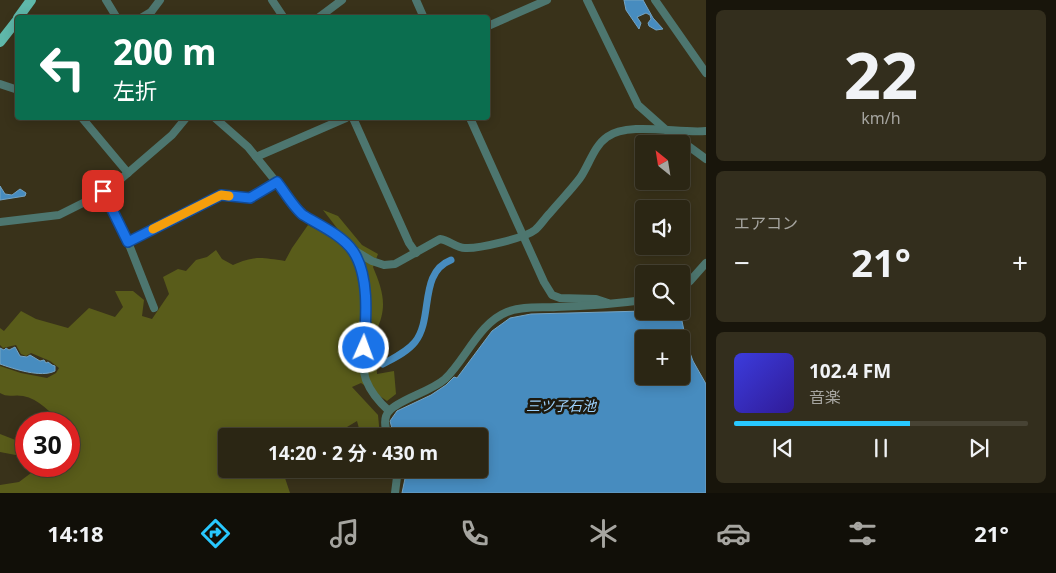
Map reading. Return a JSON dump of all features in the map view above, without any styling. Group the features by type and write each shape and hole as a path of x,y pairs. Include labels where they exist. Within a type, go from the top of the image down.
{"main road":[{"path":"20,15 31,0"},
{"path":"0,42 15,22"}],"street":[{"path":"106,0 115,15"},
{"path":"146,15 151,12 160,0"},
{"path":"272,0 282,15"},
{"path":"322,15 342,0"},
{"path":"416,0 423,15"},
{"path":"490,25 547,0"},
{"path":"587,0 638,105 665,130 706,159"},
{"path":"655,0 706,74"},
{"path":"0,84 15,89"},
{"path":"84,120 128,172"},
{"path":"0,222 59,215 103,191 172,135 184,120"},
{"path":"217,120 248,147 302,214 326,228 352,249 372,261 384,265 395,264 440,240 445,240 463,249 477,248 524,236 535,230 580,177 596,149 607,137 625,130 706,131"},
{"path":"256,157 341,120"},
{"path":"354,120 409,243 416,253"},
{"path":"471,120 544,282 552,295 560,298 596,298 611,304"},
{"path":"128,242 221,195 250,198 277,182"},
{"path":"103,191 128,242 154,308"},
{"path":"352,249 357,259 364,286 366,310 364,367 366,380 374,396 389,411"},
{"path":"690,280 706,263"},
{"path":"387,428 385,419 389,411 396,405 425,392 444,379 460,362 488,324 499,316 515,309 635,301"},
{"path":"395,493 397,478"}],"shaded area":[{"path":"323,210 338,216 362,245 378,254 373,267 382,291 383,307 376,331 383,350 376,358 377,374 394,371 396,394 387,401 361,383 352,387 378,415 379,428 359,428 357,421 345,428 218,428 218,478 285,478 290,493 0,493 0,485 19,482 26,477 80,477 80,412 49,412 29,398 0,393 0,366 21,373 47,378 56,373 59,368 50,361 31,353 26,356 21,354 16,345 3,348 0,345 0,328 4,331 21,311 36,319 68,328 89,308 115,317 123,307 115,291 133,291 144,300 142,316 152,319 169,294 163,277 178,269 186,271 196,260 207,257 216,250 222,259 233,265 264,258 285,261 308,225 340,242 340,232"},
{"path":"0,434 15,440 15,455 0,452"}],"water":[{"path":"624,0 643,0 653,18 663,29 656,30 649,26 648,23 651,19 650,15 646,13 637,17 641,23 639,29 626,10"},
{"path":"0,186 5,194 12,195 20,189 26,193 25,196 0,200"},
{"name":"三ツ子石池","path":"635,311 635,320 681,320 684,330 635,330 635,385 690,385 690,353 706,384 706,493 402,493 405,478 488,478 488,428 392,428 390,421 397,411 431,395 454,377 457,378 492,331 510,318 531,314"},
{"path":"15,347 20,356 27,357 30,355 40,361 44,360 46,363 48,362 55,366 55,371 42,374 0,364 0,348 9,350"}],"waterway":[{"path":"383,364 404,352 415,342 421,332 430,285 434,275 441,266 451,260"}],"slow traffic":[{"path":"153,229 221,195 229,196"}],"route":[{"path":"103,191 128,242 221,195 250,198 277,182 302,214 326,228 352,249 363,279 366,310 364,348"}]}
